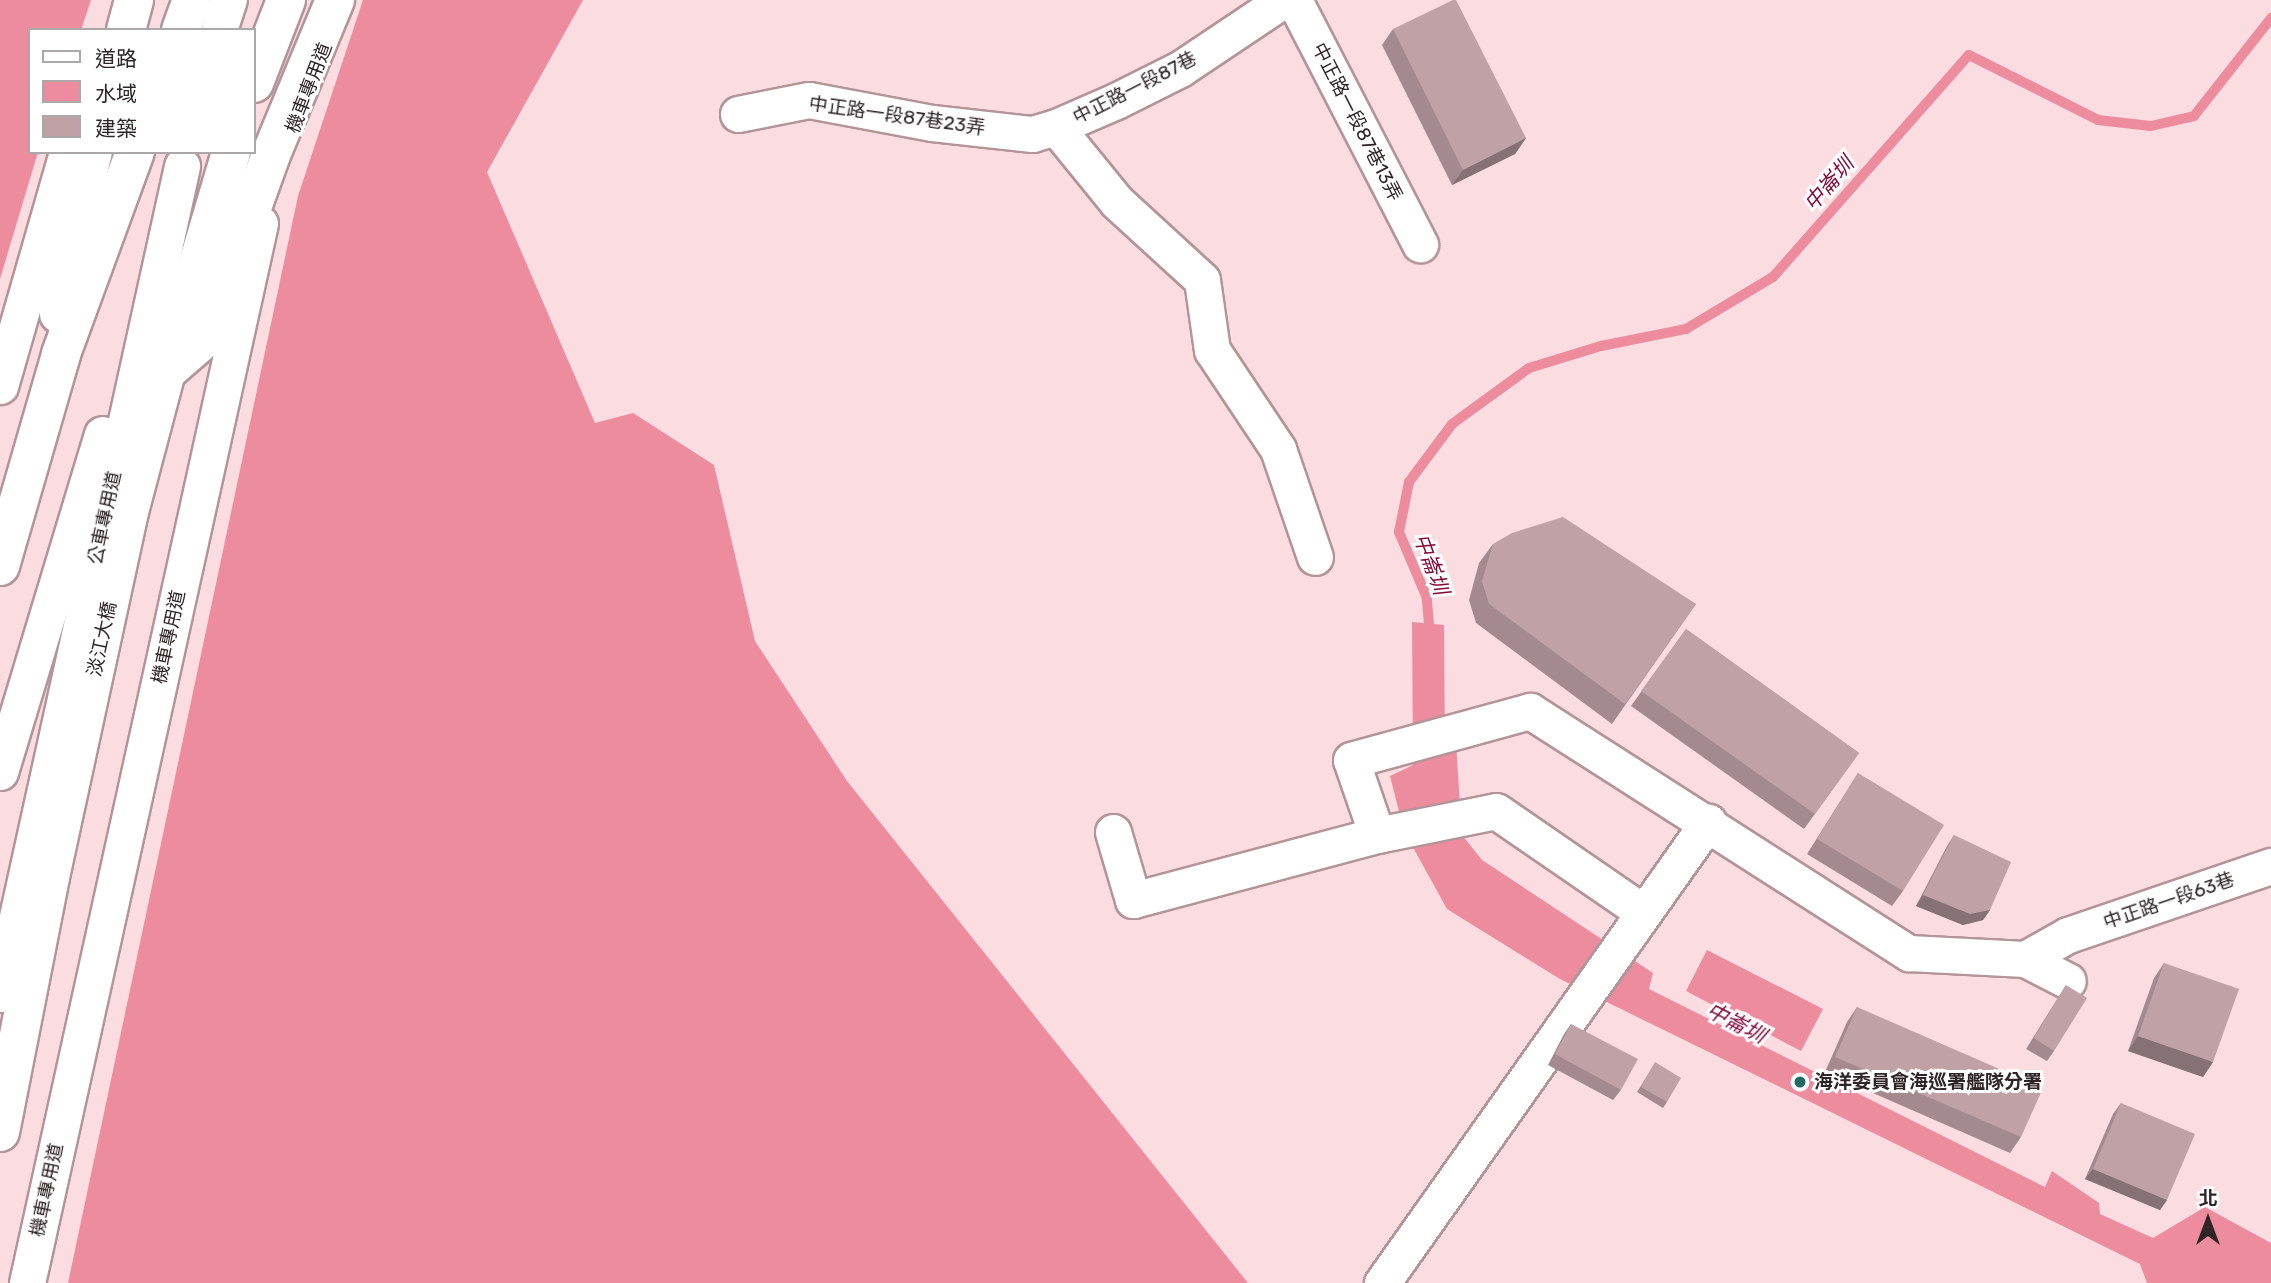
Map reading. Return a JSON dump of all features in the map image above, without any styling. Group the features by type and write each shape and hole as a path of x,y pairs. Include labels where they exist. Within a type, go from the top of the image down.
{"highway":[{"path":"127,28 134,0"},
{"path":"182,28 192,0"},
{"path":"256,78 286,0"},
{"path":"166,372 205,338 270,157 335,0"},
{"path":"61,354 58,292 92,154"},
{"path":"0,566 61,354 134,154"},
{"name":"淡江大橋","path":"0,1132 50,877 126,525 166,372 230,154"}],"street":[{"path":"110,28 120,0"},
{"path":"220,28 229,0"},
{"name":"機車專用道","path":"27,1283 265,202 344,0"},
{"name":"中正路一段87巷","path":"1056,127 1180,69 1283,0"},
{"name":"中正路一段87巷13弄","path":"1294,0 1420,244"},
{"name":"中正路一段87巷23弄","path":"738,114 809,100 944,125 1032,134 1056,127"},
{"path":"1056,127 1116,202 1202,280 1212,350 1278,449 1315,557"},
{"path":"0,386 66,154"},
{"name":"公車專用道","path":"0,772 184,159"},
{"name":"公車專用道","path":"0,994 184,159"},
{"path":"1390,833 1352,760 1530,711 1708,822 1909,953 2025,960 2068,981"},
{"path":"1113,832 1133,901 1390,833 1468,819 1496,811 1643,912"},
{"path":"1382,1283 1589,994 1643,912 1708,822"},
{"name":"中正路一段63巷","path":"2025,960 2068,935 2271,866"}],"water":[{"path":"0,0 583,0 487,172 595,423 633,413 714,465 755,641 847,781 1248,1283 0,1283"},
{"path":"1412,622 1444,625 1445,750 1456,743 1462,835 1482,860 1653,973 1649,989 2045,1187 2052,1171 2099,1203 2100,1214 2153,1238 2205,1207 2271,1243 2271,1283 2147,1283 2140,1264 1560,979 1447,909 1404,831 1390,776 1413,765"},
{"path":"1707,950 1823,1009 1801,1051 1686,991"}],"pier":[{"path":"91,0 363,0 298,196 68,1283 0,1283 0,279 37,154 256,154 256,28 82,28"}],"building":[{"path":"1456,0 1526,138 1463,170 1393,29"},
{"path":"1563,517 1696,604 1625,704 1489,604 1482,581 1493,544 1512,533"},
{"path":"1686,629 1859,753 1815,814 1641,691"},
{"path":"1858,773 1944,825 1903,891 1817,839"},
{"path":"1954,835 2011,862 1990,910 1970,914 1923,895"},
{"path":"2164,963 2239,989 2213,1062 2138,1036"},
{"path":"2066,985 2087,998 2054,1051 2034,1038"},
{"path":"1857,1007 2043,1088 2021,1137 1835,1057"},
{"path":"1571,1024 1638,1059 1621,1090 1555,1054"},
{"path":"1655,1062 1681,1078 1667,1102 1641,1087"},
{"path":"2121,1103 2195,1134 2167,1200 2093,1169"}],"waterway":[{"name":"中崙圳","path":"1430,636 1427,598 1399,532 1409,482 1452,424 1529,368 1601,346 1686,329 1773,277 1969,55 2098,120 2151,126 2194,116 2271,18"}],"place":[{"name":"海洋委員會海巡署艦隊分署","path":"1800,1082"}]}
